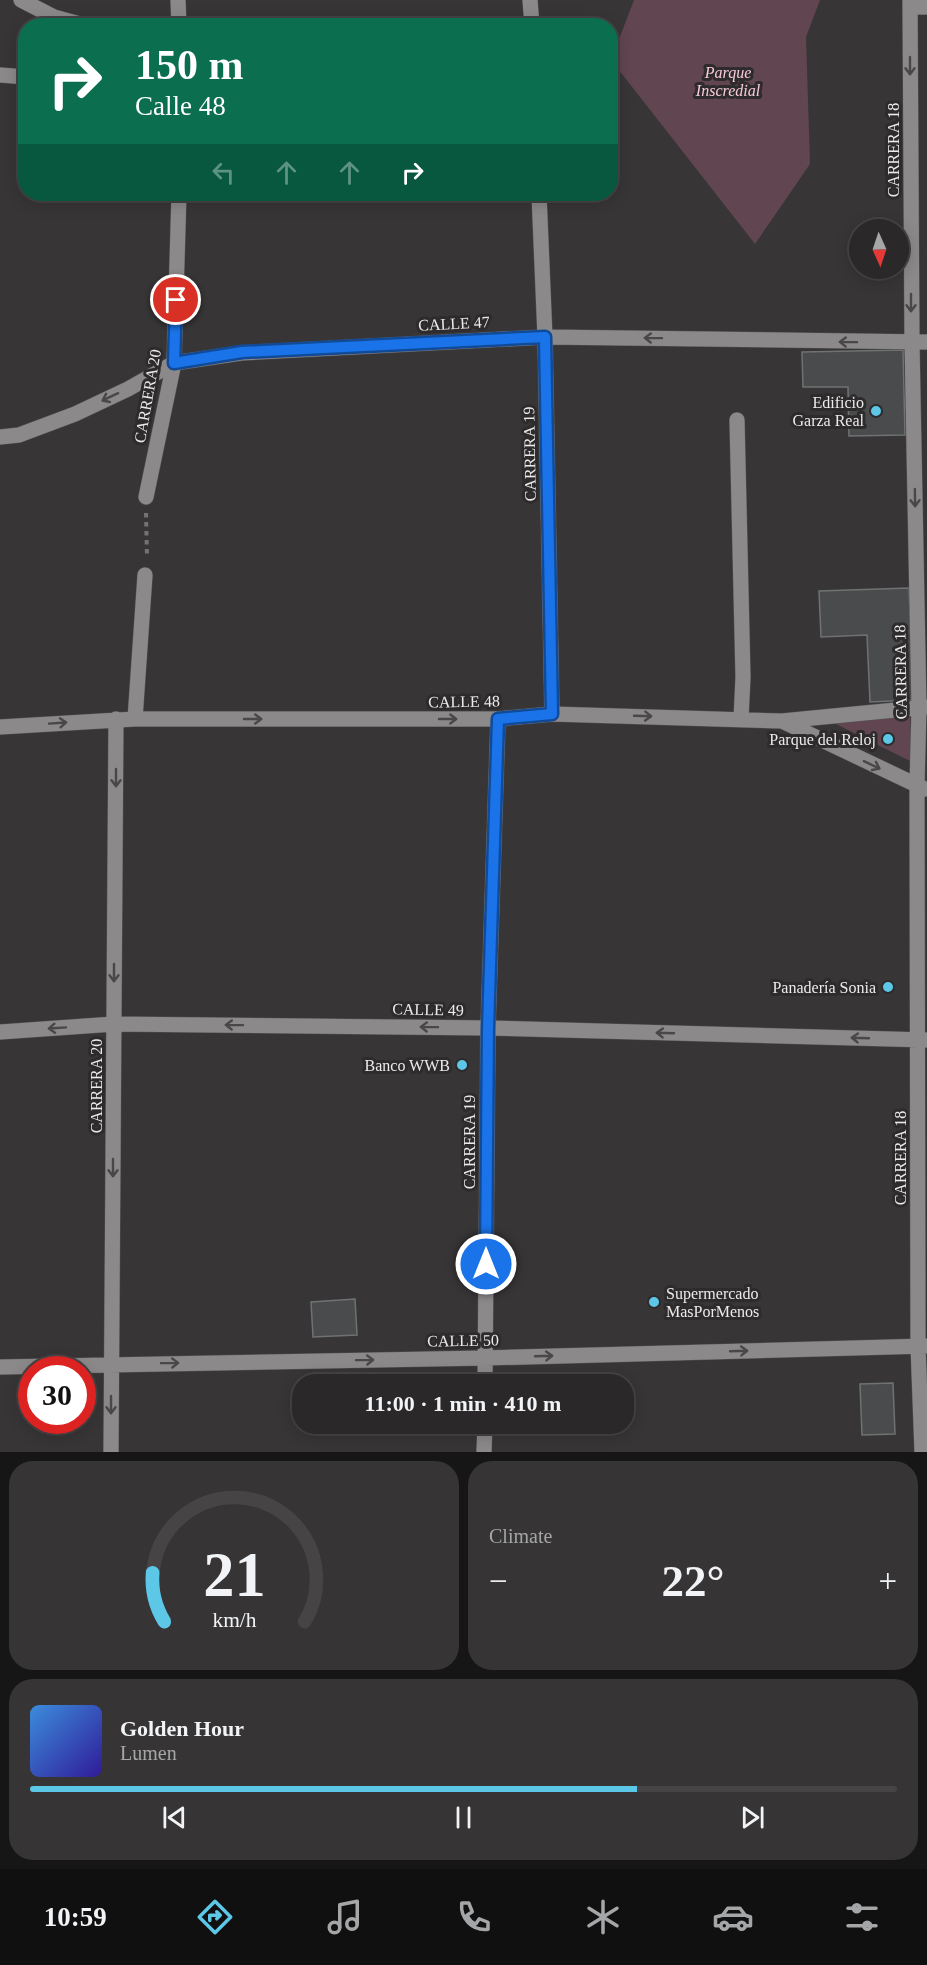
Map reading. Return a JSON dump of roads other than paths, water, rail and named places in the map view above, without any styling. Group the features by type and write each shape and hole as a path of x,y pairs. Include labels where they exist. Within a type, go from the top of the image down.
{"street":[{"path":"21,0 58,18"},
{"path":"178,0 179,18"},
{"path":"530,0 531,18"},
{"path":"910,4 927,7"},
{"name":"CARRERA 18","path":"910,4 919,343 923,707 922,1452"},
{"path":"0,75 18,76"},
{"name":"CARRERA 20","path":"146,496 174,363 178,201"},
{"name":"CARRERA 19","path":"540,201 552,714"},
{"name":"CALLE 47","path":"0,437 19,435 75,414 128,389 174,363 242,352 545,337 919,343"},
{"path":"737,420 743,677 741,719"},
{"path":"135,719 145,575"},
{"name":"CALLE 48","path":"0,727 116,719 498,719 552,714 782,721 923,707"},
{"name":"CARRERA 20","path":"111,1452 116,719"},
{"name":"CARRERA 19","path":"485,1374 488,1028 498,719"},
{"path":"782,721 922,788"},
{"name":"CALLE 49","path":"0,1032 114,1024 488,1028 923,1040"},
{"name":"CALLE 50","path":"0,1367 485,1358 923,1346"},
{"path":"484,1452 485,1434"}],"place":[{"name":"Edificio Garza Real","path":"876,411"},
{"name":"Parque del Reloj","path":"888,739"},
{"name":"Panadería Sonia","path":"888,987"},
{"name":"Banco WWB","path":"462,1065"},
{"name":"Supermercado MasPorMenos","path":"654,1302"}],"park label":[{"name":"Parque Inscredial","path":"728,81"}]}
